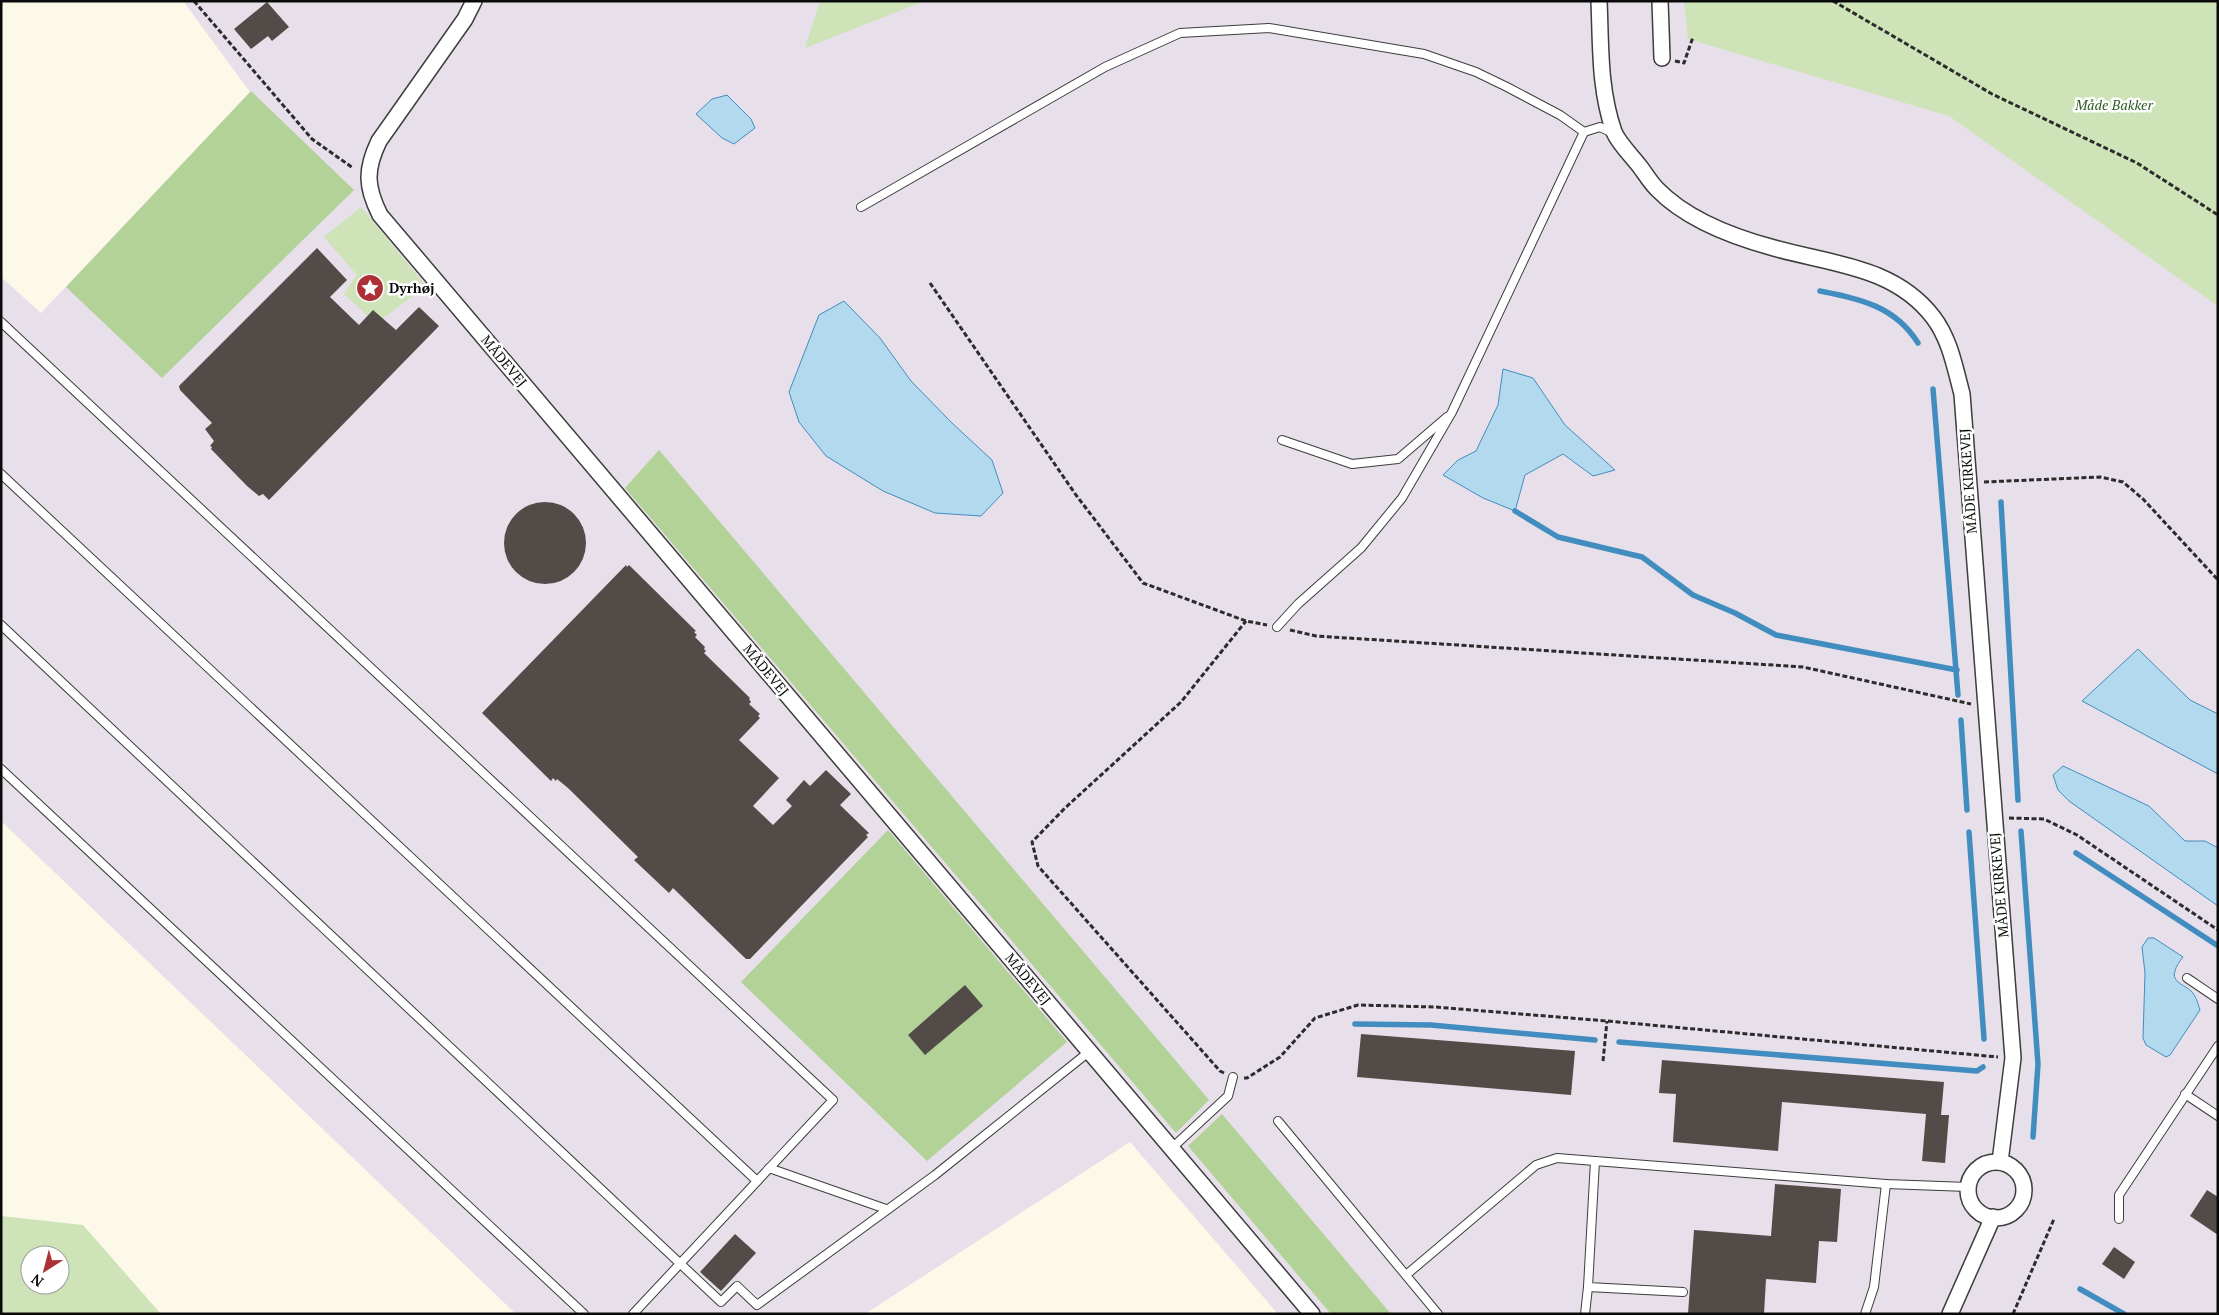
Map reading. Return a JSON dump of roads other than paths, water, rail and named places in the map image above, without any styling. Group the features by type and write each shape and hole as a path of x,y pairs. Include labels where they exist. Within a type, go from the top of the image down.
{"street":[{"name":"MÅDEVEJ","path":"474,1 465,20 379,141 370,159 368,178 371,198 380,215 1312,1314"},
{"name":"MÅDE KIRKEVEJ","path":"1599,1 1602,87 1615,134 1657,189 1692,215 1746,240 1775,249 1859,268 1884,278 1917,300 1933,317 1944,335 1951,353 1962,394 1993,818 2013,1058 2000,1162"},
{"path":"1660,1 1662,58"},
{"path":"2000,1162 2017,1171 2022,1179 2024,1188 2018,1206 2012,1213 1993,1217 1983,1214 1974,1207 1969,1198 1968,1187 1971,1178 1982,1165 2000,1162"},
{"path":"1950,1314 1993,1217"}],"lane":[{"path":"861,207 1105,67 1180,33 1269,28 1424,54 1476,72 1507,86 1560,115 1584,132 1600,128 1615,134"},
{"path":"1277,627 1298,604 1361,548 1402,498 1452,412 1584,132"},
{"path":"2,326 833,1100 633,1314"},
{"path":"1282,440 1352,464 1398,459 1452,412"},
{"path":"1,474 757,1181"},
{"path":"1,625 721,1302 737,1286 757,1305 935,1175 1090,1051"},
{"path":"1,769 584,1314"},
{"path":"2187,978 2218,1000"},
{"path":"2119,1219 2119,1195 2218,1046"},
{"path":"1172,1148 1228,1096 1233,1077"},
{"path":"2186,1094 2218,1116"},
{"path":"1278,1121 1438,1314"},
{"path":"1406,1275 1536,1165 1557,1158 1886,1184 1968,1187"},
{"path":"1585,1314 1595,1161"},
{"path":"769,1168 886,1209"},
{"path":"1865,1314 1874,1288 1886,1184"},
{"path":"1588,1287 1683,1292"}],"water":[{"path":"727,95 751,119 755,128 734,144 722,138 696,114 712,99"},
{"path":"844,301 880,338 911,381 992,460 1003,493 981,516 935,513 883,491 826,456 799,422 789,392 819,315"},
{"path":"1503,369 1533,378 1565,425 1615,470 1593,476 1563,454 1525,475 1515,511 1483,498 1443,475 1458,460 1476,451 1498,405"},
{"path":"2138,649 2190,700 2218,714 2218,774 2082,701"},
{"path":"2063,766 2149,806 2185,841 2205,841 2218,848 2218,906 2069,801 2058,790 2053,775"},
{"path":"2148,938 2154,938 2183,957 2174,975 2179,983 2193,993 2200,1010 2170,1055 2166,1057 2146,1045 2143,1038 2145,973 2142,947"}],"waterway":[{"path":"1820,291 1863,301 1887,312 1899,320 1918,343"},
{"path":"1933,389 1958,695"},
{"path":"2001,502 2018,800"},
{"path":"1515,511 1558,537 1642,557 1693,595 1735,613 1776,635 1957,670"},
{"path":"1961,720 1967,810"},
{"path":"2021,831 2038,1064 2033,1137"},
{"path":"1969,832 1984,1039"},
{"path":"2076,853 2218,946"},
{"path":"1355,1024 1431,1025 1595,1040"},
{"path":"1619,1042 1977,1071 1983,1067"},
{"path":"2080,1289 2124,1314"}],"place":[{"name":"Dyrhøj","path":"370,288"}],"park label":[{"name":"Måde Bakker","path":"2114,105"}]}
